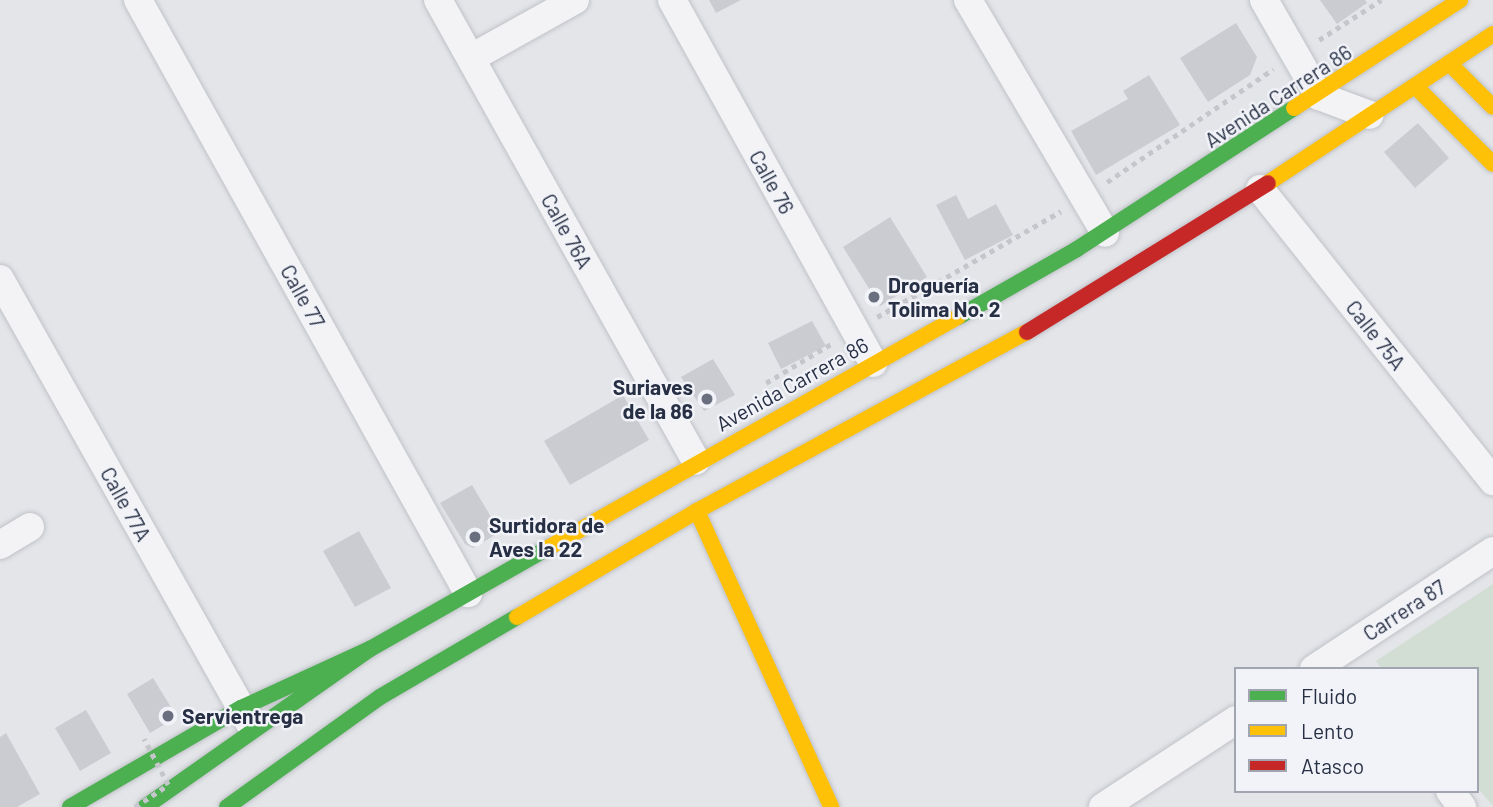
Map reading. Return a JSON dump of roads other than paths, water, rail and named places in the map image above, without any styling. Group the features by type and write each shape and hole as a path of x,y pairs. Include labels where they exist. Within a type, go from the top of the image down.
{"main road":[{"name":"Avenida Carrera 86","path":"247,718 696,461 1105,233 1319,96 1460,0"},
{"path":"227,807 380,697 697,511 988,356 1260,189 1493,34"},
{"path":"1449,63 1493,107"},
{"path":"1415,86 1493,164"},
{"path":"697,511 831,807"},
{"path":"70,807 247,718"},
{"path":"145,807 247,718"}],"street":[{"name":"Calle 77","path":"138,0 468,593"},
{"name":"Calle 76A","path":"439,0 696,461"},
{"path":"471,58 575,0"},
{"name":"Calle 76","path":"672,0 873,363"},
{"path":"968,0 1105,233"},
{"path":"1264,0 1319,96 1370,115"},
{"name":"Calle 75A","path":"1260,189 1493,481"},
{"name":"Calle 77A","path":"0,279 247,718"},
{"path":"0,545 30,527"},
{"name":"Carrera 87","path":"1321,667 1347,660 1493,551"},
{"path":"1104,807 1234,721"}],"place":[{"name":"Droguería Tolima No. 2","path":"874,297"},
{"name":"Suriaves de la 86","path":"707,399"},
{"name":"Surtidora de Aves la 22","path":"475,537"},
{"name":"Servientrega","path":"168,716"}]}
